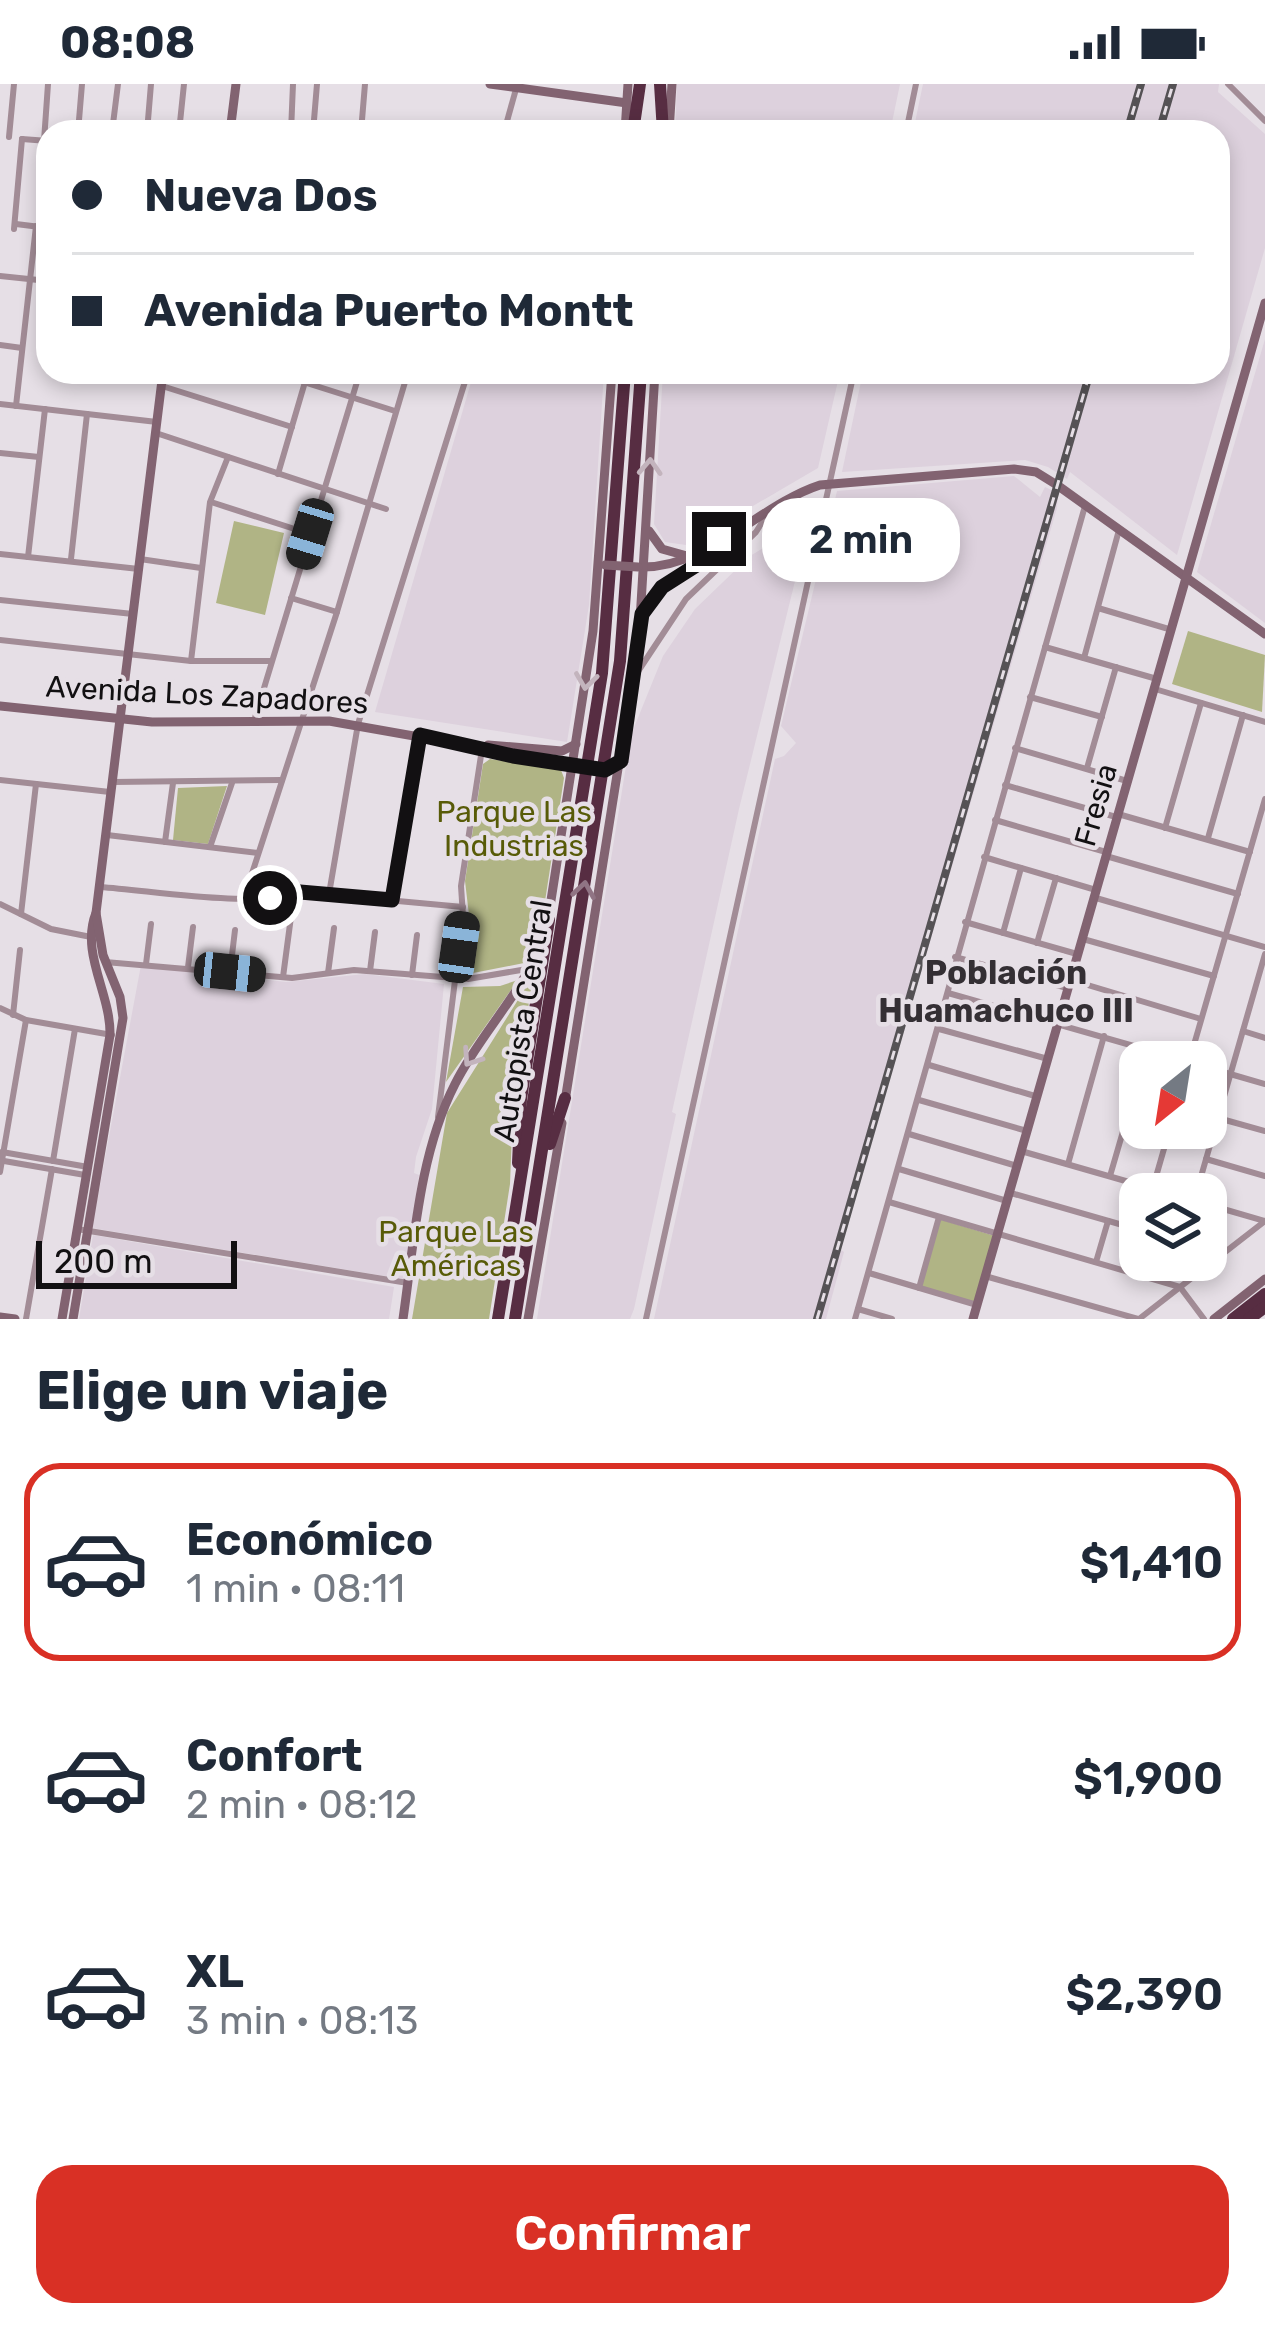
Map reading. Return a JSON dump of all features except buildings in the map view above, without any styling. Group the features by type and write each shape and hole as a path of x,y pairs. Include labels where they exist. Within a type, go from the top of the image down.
{"highway":[{"path":"634,120 641,84"},
{"path":"659,84 662,120"},
{"name":"Autopista Central","path":"498,1319 602,674 625,384"},
{"name":"Autopista Central","path":"515,1319 620,661 640,384"},
{"path":"516,1211 521,1100 549,920"},
{"path":"536,1191 565,1098"},
{"path":"1233,1319 1265,1294"},
{"path":"1249,1319 1265,1307"}],"street":[{"path":"14,84 4,137 36,140"},
{"path":"47,120 48,84"},
{"path":"79,120 82,84"},
{"path":"114,120 118,84"},
{"path":"148,120 151,84"},
{"path":"180,120 184,84"},
{"path":"231,120 233,84"},
{"path":"292,120 293,84"},
{"path":"314,120 316,84"},
{"path":"362,120 365,84"},
{"path":"490,84 627,103"},
{"path":"628,84 630,120"},
{"path":"665,120 672,84"},
{"path":"908,120 916,84"},
{"path":"1228,84 1265,121"},
{"path":"507,120 517,87"},
{"path":"16,406 36,226 14,226 22,139"},
{"path":"0,276 36,280"},
{"name":"Fresia","path":"976,1315 1265,303"},
{"path":"0,345 22,348"},
{"path":"278,474 304,384"},
{"path":"311,384 395,411"},
{"path":"254,721 356,384"},
{"path":"244,898 337,612 404,384"},
{"path":"329,894 358,724 464,384"},
{"path":"436,1128 458,1078 532,966 549,920 576,765 602,565 611,384"},
{"path":"528,1319 642,614 654,384"},
{"path":"646,1319 851,384"},
{"path":"73,1319 87,1171 123,1007 91,937 162,386 292,427"},
{"path":"0,404 156,428 228,457 386,508"},
{"path":"28,557 45,410"},
{"path":"71,559 87,414"},
{"path":"0,453 39,458"},
{"path":"191,662 210,502 228,457"},
{"path":"602,565 673,565 805,490 830,483 1027,470 1042,475 1265,634"},
{"path":"210,502 310,534"},
{"path":"855,1319 1085,506"},
{"path":"633,680 686,599 756,532 769,511"},
{"path":"646,527 662,550 693,555"},
{"path":"642,614 662,587 706,559 739,530"},
{"path":"1084,658 1119,530"},
{"path":"0,554 201,568"},
{"path":"291,598 337,612"},
{"path":"0,599 134,614"},
{"path":"1097,608 1172,630"},
{"path":"0,640 191,662 272,662"},
{"path":"1045,647 1265,722"},
{"path":"1087,769 1116,668"},
{"path":"1030,697 1102,717"},
{"path":"1165,828 1201,703"},
{"name":"Avenida Los Zapadores","path":"0,706 120,720 358,724 513,756 618,765"},
{"path":"1207,840 1243,715"},
{"path":"392,900 420,735"},
{"name":"Avenida Los Zapadores","path":"482,746 562,751 577,744"},
{"path":"403,1319 436,1128 464,907 461,886 482,746"},
{"path":"1015,748 1128,781"},
{"path":"0,780 112,787 281,780"},
{"path":"210,848 232,782"},
{"path":"165,842 173,783"},
{"path":"21,914 36,784"},
{"path":"1005,785 1250,852"},
{"path":"1195,1041 1265,799"},
{"path":"994,820 1238,894"},
{"path":"106,835 259,854"},
{"path":"984,857 1265,951 1227,1088"},
{"path":"1003,933 1021,868"},
{"path":"1037,943 1056,878"},
{"path":"100,887 244,898 329,894 464,907"},
{"path":"283,977 294,894"},
{"path":"0,904 51,929 91,937"},
{"path":"96,914 100,962"},
{"path":"965,922 1078,955"},
{"path":"146,964 151,924"},
{"path":"188,967 194,927"},
{"path":"328,973 334,928"},
{"path":"230,972 235,930"},
{"path":"370,971 375,932"},
{"path":"412,975 417,935"},
{"path":"1082,939 1214,976"},
{"path":"13,1015 20,950"},
{"path":"955,957 1202,1018"},
{"path":"100,962 283,977 370,971 455,979 508,975 532,966"},
{"path":"1255,989 1265,992"},
{"path":"948,993 1122,1041"},
{"path":"0,1008 26,1020 115,1036"},
{"path":"0,1172 26,1020"},
{"path":"26,1319 75,1029"},
{"path":"940,1029 1048,1059"},
{"path":"1243,1031 1265,1038"},
{"path":"62,1319 83,1230 115,1036"},
{"path":"1068,1164 1104,1036"},
{"path":"929,1065 1037,1097"},
{"path":"1227,1073 1265,1084"},
{"path":"919,1100 1027,1131"},
{"path":"1227,1120 1265,1131"},
{"path":"909,1134 1017,1166"},
{"path":"1110,1176 1119,1145"},
{"path":"1202,1173 1209,1149"},
{"path":"1022,1151 1119,1179"},
{"path":"1,1157 87,1171"},
{"path":"1206,1159 1265,1176"},
{"path":"899,1169 1119,1223"},
{"path":"889,1202 1180,1286 1204,1319"},
{"path":"1227,1210 1265,1221"},
{"path":"919,1288 939,1217"},
{"path":"1096,1262 1108,1220"},
{"path":"1227,1250 1265,1221"},
{"path":"83,1230 408,1283"},
{"path":"869,1273 919,1288 976,1315"},
{"path":"985,1276 1138,1319 1187,1281"},
{"path":"1214,1319 1265,1279"},
{"path":"858,1309 892,1319"},
{"path":"0,1317 15,1319"}],"shaded area":[{"path":"677,84 900,84 892,120 676,120"},
{"path":"923,84 1219,84 1218,92 1265,134 1265,248 1230,370 1230,120 916,120"},
{"path":"1265,339 1265,623 1197,572"},
{"path":"471,384 603,384 589,605 567,742 375,712"},
{"path":"662,384 837,384 818,468 686,545 665,542 654,524"},
{"path":"860,384 1226,384 1177,555 1070,472 1067,479 1025,460 842,472"},
{"path":"1014,476 1040,497 1045,487 1058,493 1057,508 840,1249 844,1252 826,1319 654,1319 775,759 796,743 781,726 837,491"},
{"path":"810,520 739,809 634,1309 630,1319 537,1319 631,735 663,656 695,609 750,556"},
{"path":"141,965 286,982 365,974 444,984 432,1109 416,1157 414,1173 419,1175 403,1279 92,1228"},
{"path":"93,1235 394,1287 389,1319 79,1319"}],"green space":[{"path":"234,521 284,533 265,615 216,603"},
{"path":"1188,631 1265,655 1262,712 1172,684"},
{"name":"Parque Las Industrias","path":"490,759 561,770 564,778 539,940 524,963 468,974 462,968 469,915 465,881 483,764"},
{"path":"227,786 208,844 173,840 178,788"},
{"name":"Parque Las Américas","path":"533,976 513,1106 510,1184 489,1319 412,1319 447,1113"},
{"path":"518,980 446,1082 463,987 500,986"},
{"path":"939,1219 995,1236 975,1303 921,1287"}],"railway":[{"path":"1130,120 1141,84"},
{"path":"1162,120 1173,84"},
{"path":"817,1319 1087,384"}],"district":[{"name":"Población Huamachuco III","path":"1006,991"}],"route":[{"path":"270,898 300,892 392,900 420,735 524,758 615,768 621,761 642,614 662,587 706,559 739,530 719,539"}]}
